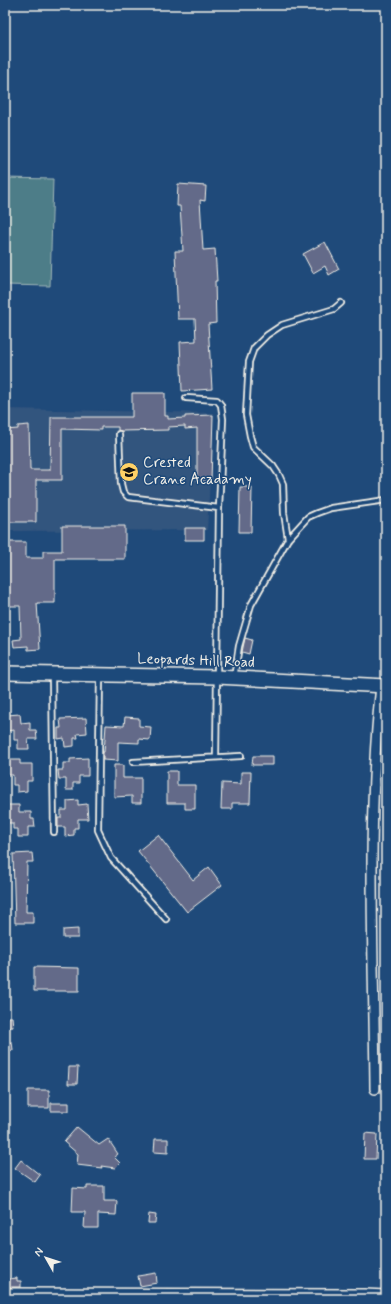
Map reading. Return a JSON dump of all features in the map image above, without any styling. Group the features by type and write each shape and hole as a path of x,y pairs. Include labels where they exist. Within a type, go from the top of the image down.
{"main road":[{"name":"Leopards Hill Road","path":"5,673 217,677 383,686"}],"street":[{"path":"375,1089 373,794 377,723 383,686"},
{"path":"5,1293 386,1295"}],"lane":[{"path":"288,539 284,513 283,484 273,466 253,447 250,436 246,415 249,362 254,348 267,335 282,325 334,309 341,303"},
{"path":"186,398 217,400 221,405 223,419 219,508 216,757"},
{"path":"119,434 121,484 123,492 128,497 219,508"},
{"path":"234,679 239,646 251,605 288,539 308,517 317,513 331,508 386,500"},
{"path":"52,673 54,832"},
{"path":"100,674 98,830 111,858 166,919"},
{"path":"133,762 241,756"}],"shaded area":[{"name":"Crested Crane Acadamy","path":"5,409 214,413 207,530 5,531"}],"green space":[{"path":"5,178 53,179 50,286 5,285"}],"building":[{"path":"178,184 206,186 205,201 200,200 203,250 215,249 217,281 215,281 216,323 208,324 212,389 182,391 180,342 196,341 195,319 178,319 175,251 183,251 180,206 177,206"},
{"path":"325,242 339,269 329,275 325,266 313,273 303,254"},
{"path":"132,393 165,393 165,416 168,416 168,419 185,418 185,416 213,415 211,481 197,481 197,428 185,429 185,426 168,427 168,430 121,431 118,430 118,427 101,427 101,430 62,429 62,480 36,480 36,522 5,522 5,430 18,429 18,426 29,425 30,470 50,470 51,417 132,417"},
{"path":"240,487 252,487 251,532 239,532"},
{"path":"62,526 125,526 125,559 55,559 55,603 37,603 40,649 28,650 28,646 14,647 13,640 21,639 20,606 5,606 5,542 26,542 26,558 43,558 43,551 62,551"},
{"path":"185,528 204,528 204,540 185,540"},
{"path":"245,638 252,640 249,654 242,652"},
{"path":"20,714 21,723 30,722 30,730 36,730 37,739 28,739 29,749 18,749 18,740 14,740 14,730 7,731 6,715"},
{"path":"125,717 139,718 139,726 151,727 150,740 139,739 139,743 118,742 118,761 103,760 106,725 124,726"},
{"path":"86,718 87,733 77,734 78,738 74,738 74,746 65,747 64,738 58,739 58,728 61,728 60,719"},
{"path":"253,756 273,756 273,765 252,765"},
{"path":"88,758 88,776 79,776 79,783 73,783 73,790 66,790 66,779 59,779 58,770 63,770 63,763 70,763 70,759"},
{"path":"5,760 20,760 20,764 32,764 32,781 27,781 27,791 17,792 17,785 13,785 13,775 6,775"},
{"path":"114,765 123,765 123,778 141,778 141,803 132,803 132,796 114,797"},
{"path":"167,771 177,771 177,785 195,785 195,809 185,809 185,803 167,803"},
{"path":"241,772 251,772 250,803 232,803 232,809 221,809 222,783 241,784"},
{"path":"78,800 78,805 87,804 88,819 78,819 78,828 74,828 74,835 65,836 65,827 58,827 58,818 61,818 61,810 67,810 67,801"},
{"path":"7,805 19,805 19,812 31,812 31,819 34,819 35,827 28,827 28,837 18,837 18,829 13,829 13,823 8,823"},
{"path":"158,835 193,880 209,867 222,885 187,912 138,851"},
{"path":"32,853 33,862 27,862 26,912 33,912 33,923 15,923 13,854"},
{"path":"78,929 78,938 63,938 63,930"},
{"path":"34,967 79,968 79,991 34,991"},
{"path":"5,1017 12,1017 13,1027 5,1028"},
{"path":"12,1042 13,1050 5,1051 5,1043"},
{"path":"69,1067 78,1067 77,1084 68,1084"},
{"path":"28,1090 49,1090 49,1108 28,1108"},
{"path":"51,1103 69,1103 69,1111 51,1111"},
{"path":"77,1127 99,1145 108,1139 118,1154 114,1157 120,1163 115,1168 77,1165 78,1154 64,1142"},
{"path":"365,1133 377,1134 376,1159 364,1159"},
{"path":"155,1139 168,1139 168,1153 154,1152"},
{"path":"21,1160 40,1175 35,1182 15,1168"},
{"path":"87,1186 104,1186 104,1201 117,1201 116,1215 98,1214 98,1228 84,1228 85,1212 72,1212 73,1188 87,1189"},
{"path":"149,1214 156,1215 155,1223 148,1223"},
{"path":"156,1273 157,1283 140,1286 138,1276"},
{"path":"17,1278 17,1281 21,1281 21,1287 5,1287 5,1282 8,1282 8,1279"}],"place":[{"name":"Crested Crane Acadamy","path":"129,472"}]}
